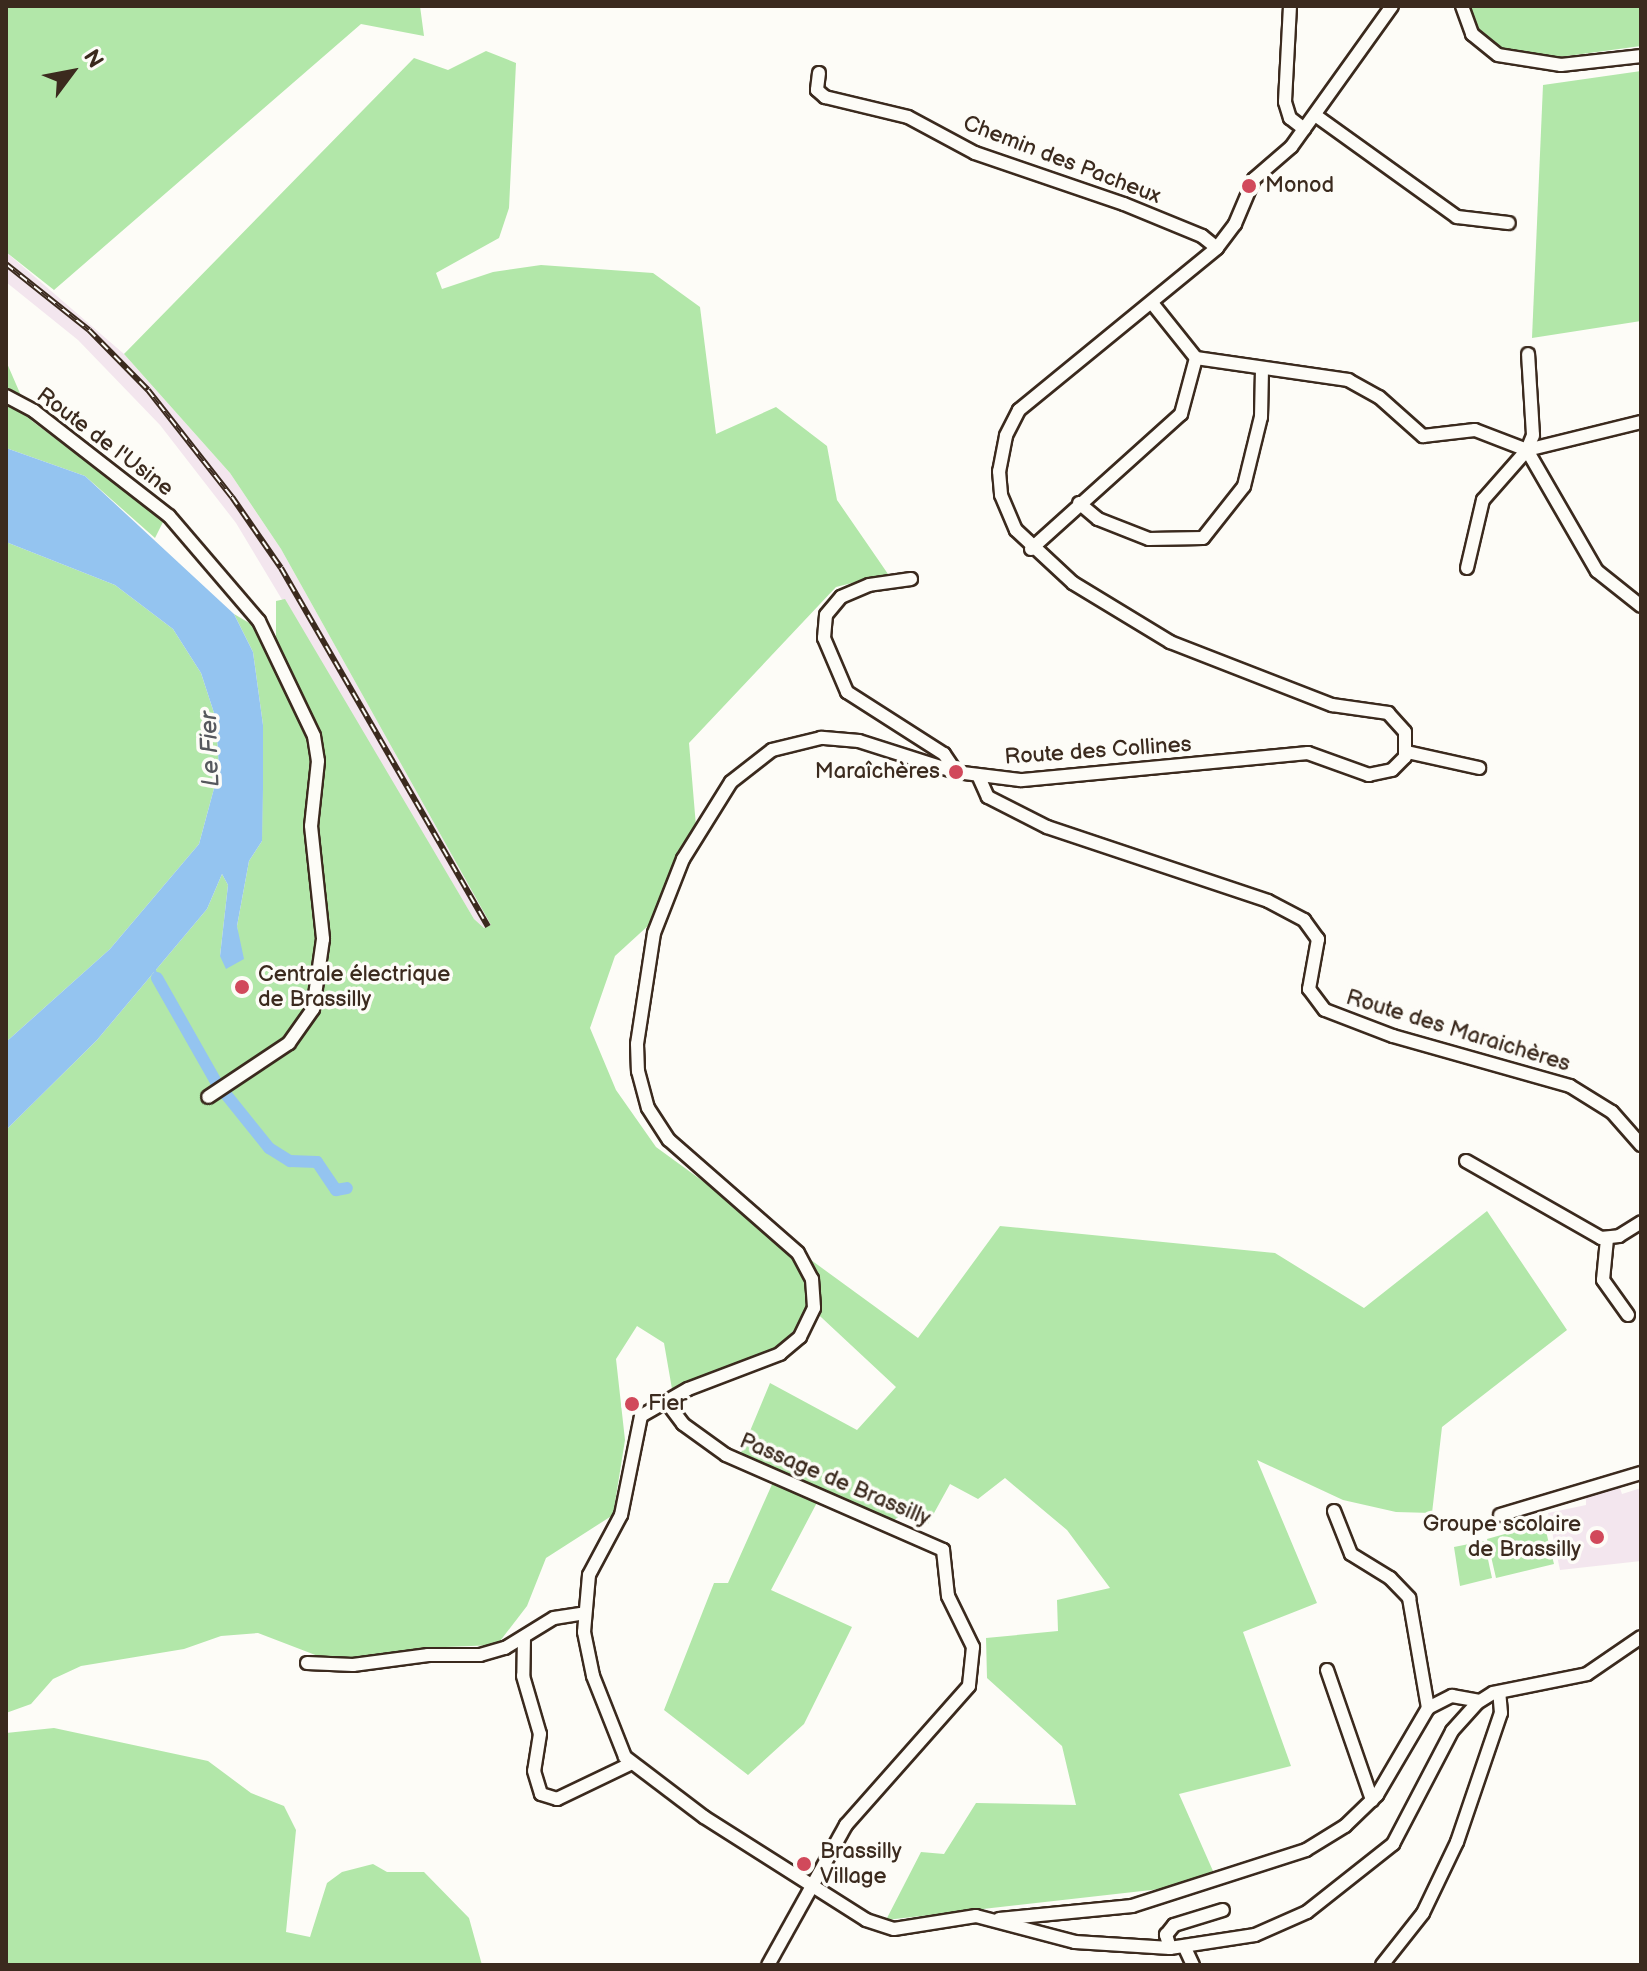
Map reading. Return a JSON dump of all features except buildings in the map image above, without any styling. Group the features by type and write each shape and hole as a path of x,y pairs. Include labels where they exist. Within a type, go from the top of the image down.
{"street":[{"path":"1290,6 1285,102 1290,118 1304,129"},
{"path":"1392,6 1304,129 1254,179 1235,224 1217,248 1031,397 1010,424 1000,460 1001,495 1016,530 1031,549 1153,635 1332,705 1388,713 1405,732 1407,752 1479,768"},
{"path":"1462,6 1472,34 1498,55 1561,65 1641,56"},
{"name":"Chemin des Pacheux","path":"819,73 817,90 825,97 908,117 975,153 1124,204 1202,236 1217,248"},
{"path":"1315,115 1457,217 1509,223"},
{"path":"1152,303 1196,358 1358,384 1423,436 1475,430 1527,450 1641,422"},
{"path":"1467,568 1483,500 1527,450 1534,420 1528,354"},
{"path":"1031,549 1181,414 1196,358"},
{"path":"1079,503 1098,519 1149,539 1203,538 1244,486 1261,417 1262,370"},
{"name":"Route de l'Usine","path":"6,396 34,411 169,516 259,621 314,736 318,761 311,826 323,939 313,1009 289,1043 215,1090"},
{"path":"1527,450 1597,571 1641,606"},
{"path":"911,579 869,585 841,597 826,615 824,638 847,692 944,754 956,772"},
{"name":"Route des Collines","path":"665,1400 780,1354 806,1328 815,1299 812,1279 798,1253 678,1149 643,1096 636,1059 654,933 683,859 731,782 782,746 812,739 849,739 956,772 1069,777 1308,753 1369,775 1392,770 1407,752"},
{"name":"Route des Maraichères","path":"978,775 988,797 1047,827 1268,901 1304,920 1318,939 1309,989 1325,1010 1393,1036 1580,1091 1612,1112 1641,1145"},
{"path":"1466,1161 1607,1239"},
{"path":"1607,1239 1641,1222"},
{"path":"1607,1239 1603,1280 1628,1315"},
{"path":"665,1400 639,1420 621,1515 591,1565 584,1613 593,1676 616,1744 632,1763 809,1886 884,1928 969,1916 997,1920 1075,1942 1185,1948 1255,1935 1293,1921 1383,1853 1409,1819 1452,1731 1480,1701 1499,1692 1587,1674 1641,1637"},
{"name":"Passage de Brassilly","path":"665,1400 683,1424 726,1455 889,1523 941,1548 948,1557 948,1596 973,1647 972,1681 858,1808 809,1886"},
{"path":"1500,1515 1641,1473"},
{"path":"1334,1511 1351,1554 1390,1578 1409,1598 1428,1708"},
{"path":"307,1663 353,1665 428,1655 480,1655 524,1637 554,1618 584,1613"},
{"path":"524,1637 523,1676 540,1734 534,1771 541,1794 557,1799 632,1763"},
{"path":"1327,1670 1372,1800"},
{"path":"1382,1965 1423,1913 1451,1856 1501,1713 1499,1692"},
{"path":"997,1920 1132,1906 1235,1869 1315,1846 1372,1800 1428,1708 1452,1696 1480,1701"},
{"path":"768,1965 809,1886"},
{"path":"1170,1948 1166,1935 1174,1925 1223,1910"},
{"path":"1185,1948 1193,1965"}],"shaded area":[{"path":"6,252 124,354 230,473 281,549 491,925 484,928 474,919 236,523 160,425 78,340 6,282"},
{"name":"Groupe scolaire de Brassilly","path":"1620,1488 1622,1494 1641,1488 1641,1561 1560,1570 1548,1513 1586,1505 1586,1496"}],"green space":[{"path":"6,6 420,6 424,36 361,24 54,290 6,252"},
{"path":"1466,6 1641,6 1641,46 1545,59 1497,47 1477,31"},
{"path":"486,51 516,63 509,208 499,238 436,273 442,289 493,272 541,265 653,273 700,307 716,434 776,407 827,446 837,500 888,574 836,587 689,743 696,826 650,924 615,956 590,1028 616,1090 656,1147 918,1338 1000,1226 1275,1253 1364,1308 1487,1211 1567,1330 1442,1427 1432,1513 1396,1512 1343,1500 1257,1460 1317,1603 1243,1632 1291,1766 1179,1794 1213,1871 1178,1887 886,1920 921,1852 944,1854 976,1803 1076,1805 1062,1746 987,1678 986,1638 1058,1631 1057,1600 1110,1588 1067,1530 1005,1478 978,1499 950,1484 928,1524 904,1513 894,1520 822,1493 771,1590 852,1627 804,1724 748,1775 664,1710 714,1583 728,1583 778,1471 740,1455 770,1383 857,1430 896,1387 807,1304 799,1325 774,1351 672,1389 664,1343 637,1326 616,1359 625,1440 613,1515 546,1558 527,1606 497,1645 419,1648 365,1659 318,1656 258,1633 221,1636 184,1649 81,1666 53,1679 31,1704 6,1713 6,1130 97,1040 207,909 222,874 228,885 220,956 240,955 237,926 249,861 262,841 263,725 253,652 234,614 276,639 276,601 285,599 474,919 484,928 491,925 281,549 230,473 124,354 414,58 448,70"},
{"path":"1641,71 1641,321 1532,338 1543,85"},
{"path":"6,361 32,421 164,520 155,538 85,476 6,448"},
{"path":"6,542 115,585 173,629 201,673 216,719 219,770 199,844 110,949 6,1042"},
{"path":"1544,1523 1554,1564 1496,1578 1487,1539"},
{"path":"1484,1541 1492,1578 1460,1586 1454,1547"},
{"path":"54,1728 208,1761 251,1793 284,1806 296,1830 286,1932 310,1937 327,1883 342,1872 373,1864 387,1872 424,1872 469,1918 482,1965 6,1965 6,1733"}],"water":[{"name":"Le Fier","path":"6,448 85,476 234,614 253,652 263,725 263,789 262,841 249,861 237,926 244,959 226,969 220,956 228,885 222,874 207,909 97,1040 6,1130 6,1042 110,949 199,844 219,770 216,719 201,673 173,629 115,585 6,542"}],"waterway":[{"path":"153,967 157,978"},
{"path":"157,978 216,1082 269,1148 290,1161 317,1162 336,1190 347,1188"}],"railway":[{"path":"6,264 89,330 148,390 232,497 281,568 488,926"}],"place":[{"name":"Monod","path":"1249,186"},
{"name":"Maraîchères","path":"956,772"},
{"name":"Centrale électrique de Brassilly","path":"242,987"},
{"name":"Fier","path":"632,1404"},
{"name":"Groupe scolaire de Brassilly","path":"1597,1537"},
{"name":"Brassilly Village","path":"804,1864"}]}
